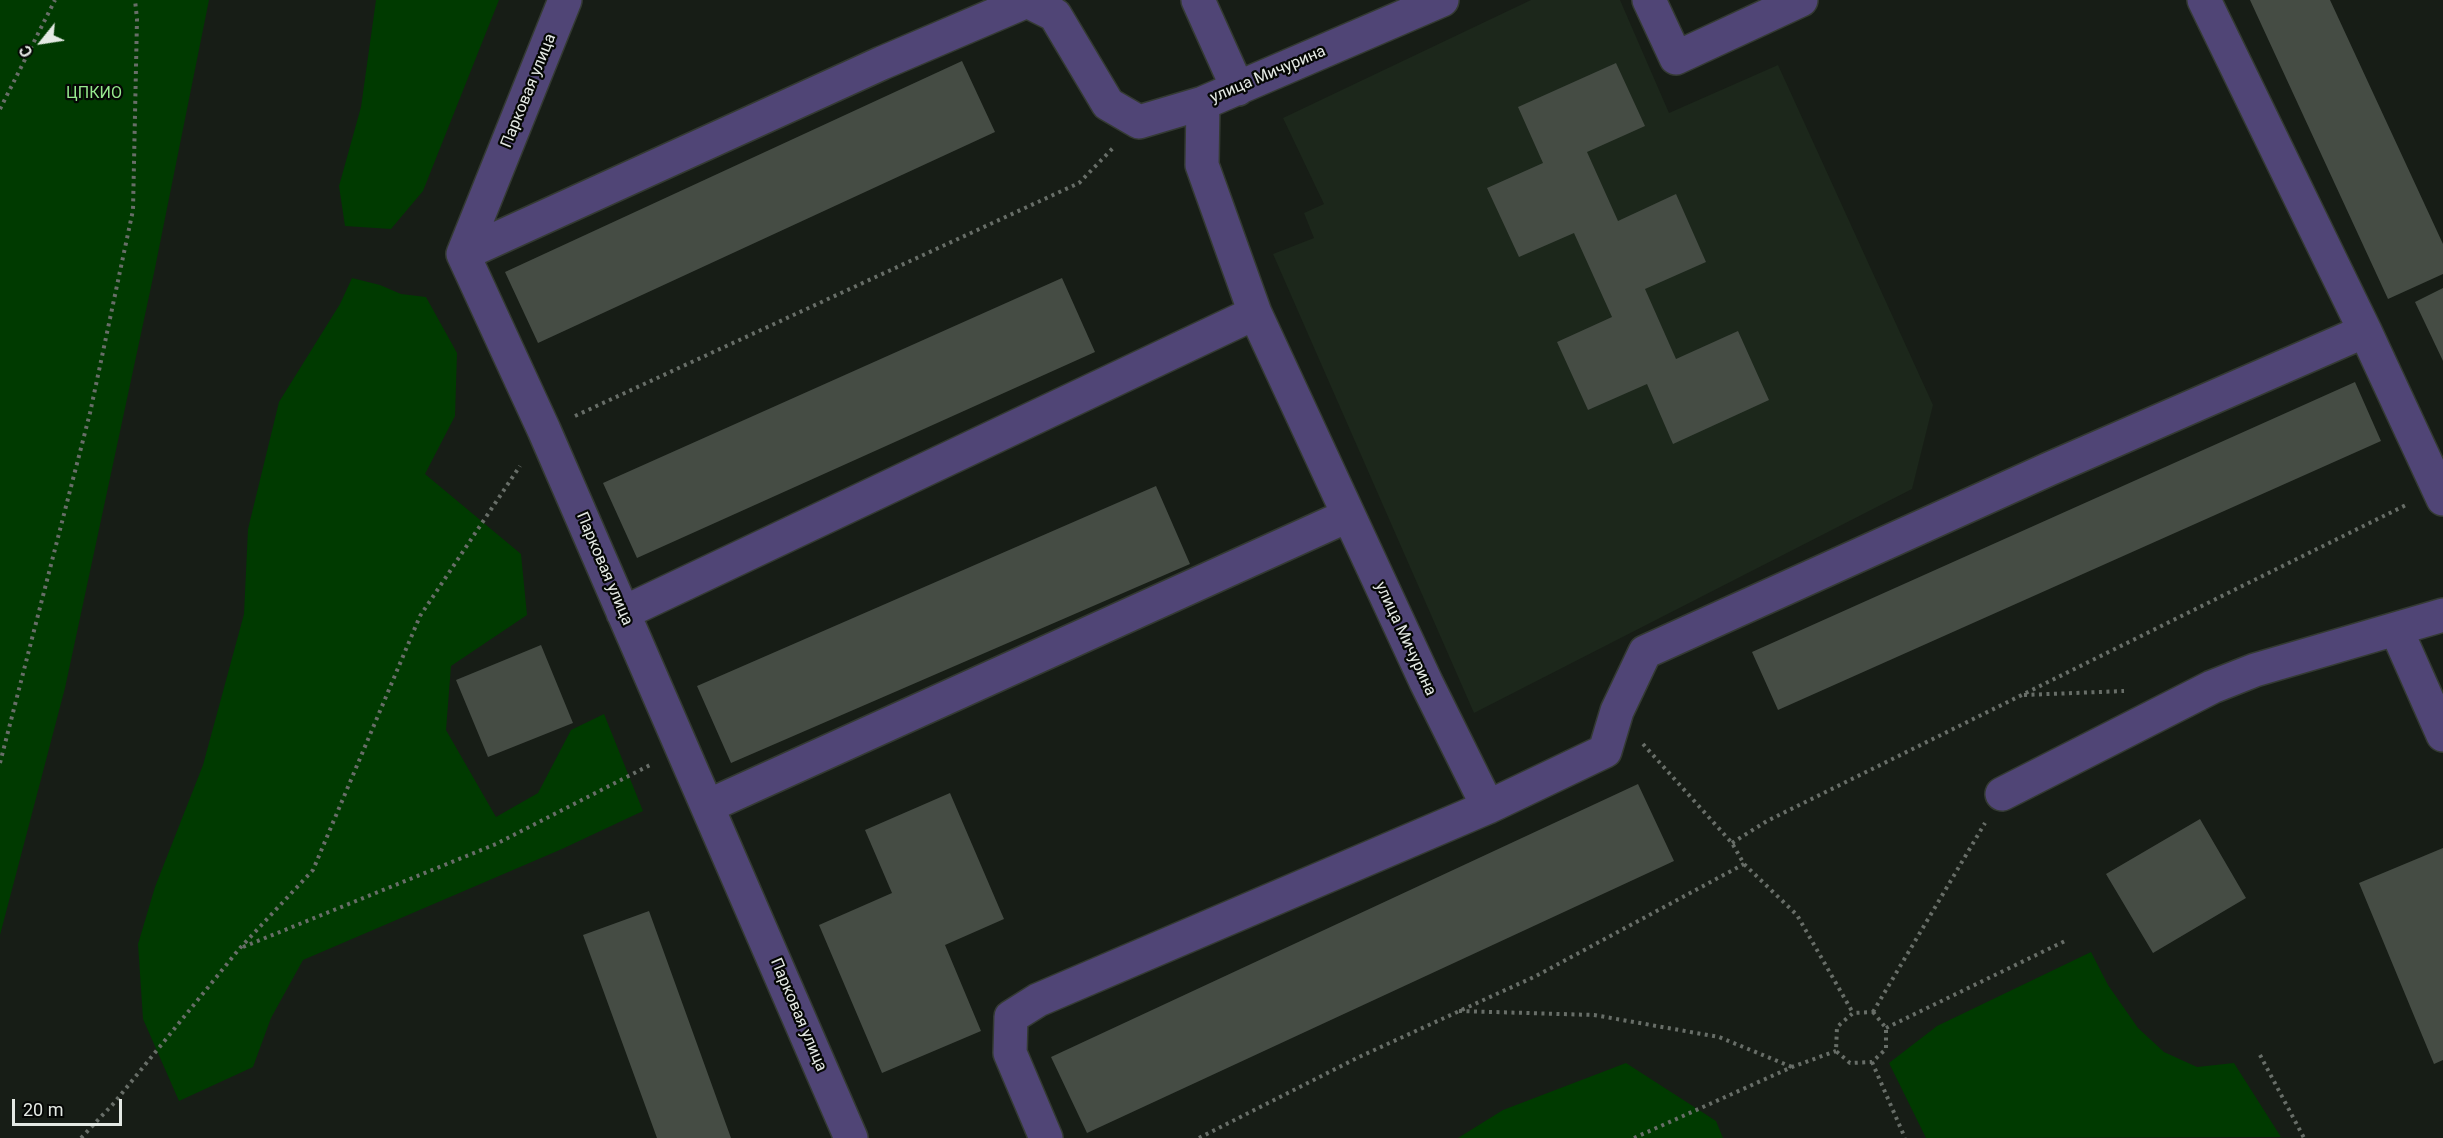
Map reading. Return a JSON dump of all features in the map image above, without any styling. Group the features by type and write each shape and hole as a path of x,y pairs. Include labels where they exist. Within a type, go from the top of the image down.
{"street":[{"name":"Парковая улица","path":"565,0 463,254 544,430 851,1138"},
{"path":"1198,0 1238,89"},
{"name":"улица Мичурина","path":"1442,0 1390,10 1238,89 1203,103 1203,165 1255,313 1347,516 1488,807"},
{"path":"1649,0 1676,58 1800,0"},
{"path":"2204,0 2365,331 2441,494"},
{"path":"463,254 871,68 1027,1 1055,15 1108,104 1138,122 1203,103"},
{"path":"623,613 1255,313"},
{"path":"1046,1138 1010,1053 1011,1017 1038,1000 1488,807 1605,751 1617,711 1645,652 2049,469 2365,331"},
{"path":"708,806 1347,516"},
{"path":"2002,794 2212,687 2255,670 2443,615"},
{"path":"2396,629 2443,735"}],"path":[{"path":"0,109 55,0"},
{"path":"0,763 90,413 133,210 137,19 135,0"},
{"path":"81,1138 114,1103 240,948 313,870 420,616 544,430 1078,183 1138,122"},
{"path":"1732,843 1767,821 2441,494"},
{"path":"2023,695 2129,691"},
{"path":"1617,711 1732,843 1744,864 1797,915 1853,1013"},
{"path":"240,948 496,844 682,748"},
{"path":"1873,1012 2002,794"},
{"path":"1199,1138 1359,1057 1536,976 1744,864"},
{"path":"1886,1028 2067,940"},
{"path":"1459,1011 1594,1016 1719,1037 1792,1067"},
{"path":"1836,1051 1837,1027 1853,1013 1873,1012"},
{"path":"1836,1051 1850,1063 1872,1062 1886,1049 1886,1028 1873,1012"},
{"path":"1634,1138 1792,1067 1836,1051"},
{"path":"2260,1055 2304,1138"},
{"path":"1872,1062 1905,1138"}],"shaded area":[{"path":"1531,0 1620,0 1669,113 1778,65 1933,405 1912,489 1474,713 1273,254 1314,238 1304,213 1324,204 1283,118"}],"green space":[{"name":"ЦПКИО","path":"0,0 209,0 154,273 65,688 0,935"},
{"path":"376,0 499,0 423,191 391,229 345,226 339,186 361,107"},
{"path":"352,278 380,285 401,294 426,297 457,353 455,416 425,474 521,554 527,615 451,666 446,730 496,817 538,793 571,730 604,714 643,811 562,849 303,960 271,1018 253,1067 179,1101 143,1019 138,944 155,887 203,765 244,614 248,529 279,402 340,304"},
{"path":"2091,952 2108,985 2138,1028 2164,1052 2197,1067 2234,1063 2281,1137 1926,1138 1889,1063 1937,1026"},
{"path":"1626,1063 1716,1121 1723,1138 1458,1138 1503,1110"}],"building":[{"path":"2250,0 2330,0 2443,244 2443,274 2388,299"},
{"path":"962,61 995,132 538,343 505,272"},
{"path":"1616,63 1645,126 1587,152 1618,221 1676,194 1706,262 1645,289 1676,359 1738,331 1769,400 1673,444 1647,384 1588,410 1557,342 1612,317 1574,233 1519,257 1487,188 1543,163 1518,107"},
{"path":"1062,278 1095,352 637,558 603,483"},
{"path":"2443,288 2443,361 2415,302"},
{"path":"2355,382 2381,441 1778,710 1752,652"},
{"path":"1156,486 1190,564 731,763 697,686"},
{"path":"541,645 573,723 488,757 456,680"},
{"path":"1638,784 1674,861 1087,1133 1051,1057"},
{"path":"950,793 1004,919 945,945 981,1031 882,1073 819,925 892,893 865,830"},
{"path":"2200,819 2246,898 2153,953 2106,874"},
{"path":"2443,848 2443,1060 2434,1064 2359,883"},
{"path":"649,911 731,1138 657,1138 583,935"}]}
